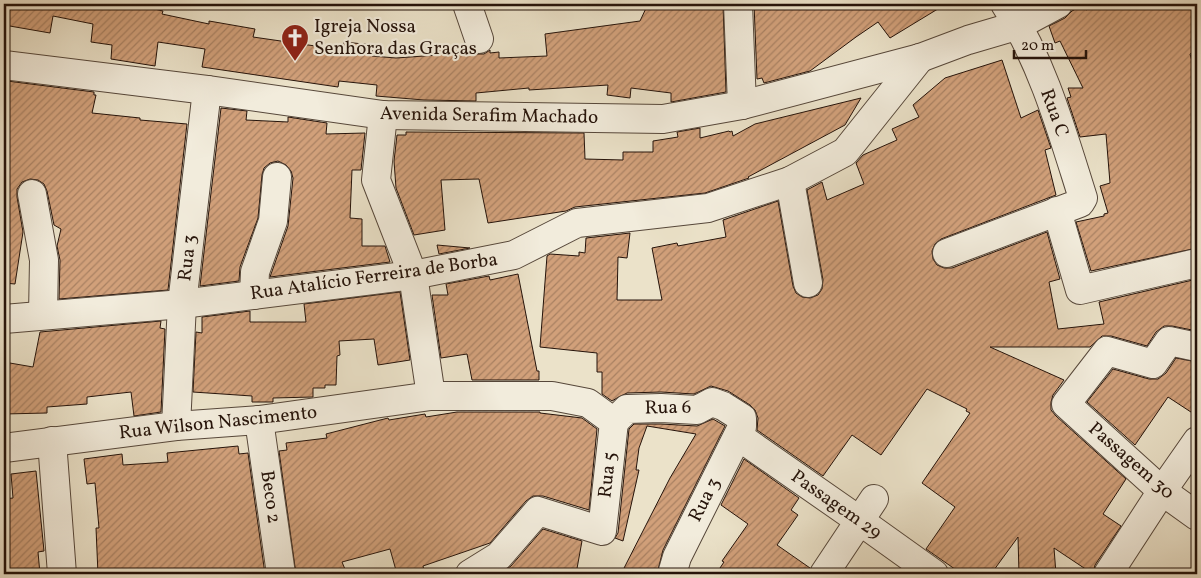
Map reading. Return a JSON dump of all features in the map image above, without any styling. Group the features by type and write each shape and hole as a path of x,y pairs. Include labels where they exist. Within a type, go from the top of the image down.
{"street":[{"path":"466,4 479,39"},
{"path":"738,4 742,105"},
{"name":"Avenida Serafim Machado","path":"968,40 1000,4"},
{"name":"Avenida Serafim Machado","path":"4,66 207,90 383,115 663,119 742,105 920,58 968,40 1012,14 1058,4"},
{"name":"Rua C","path":"947,253 1080,203 1083,198 1054,107 1012,14"},
{"name":"Rua Atalício Ferreira de Borba","path":"4,319 182,304 414,275 514,255 577,224 708,208 790,182 845,152 920,58"},
{"name":"Rua 3","path":"176,426 182,304 207,90"},
{"path":"383,115 376,180 414,275 432,396"},
{"path":"254,295 254,272 273,221 277,177"},
{"path":"790,182 808,282"},
{"path":"32,194 44,260 42,315"},
{"path":"1057,211 1080,290 1197,263"},
{"name":"Passagem 30","path":"1197,347 1169,341 1153,364 1107,351 1066,404 1162,491 1197,516"},
{"name":"Rua Wilson Nascimento","path":"4,448 176,426 259,420 432,396 552,396 588,402 614,422"},
{"name":"Rua 6","path":"614,422 627,409 697,410 712,402 723,406 742,418 740,432"},
{"name":"Beco 2","path":"259,420 281,574"},
{"name":"Rua 5","path":"470,574 499,556 538,511 602,531 614,422"},
{"name":"Rua 3","path":"672,574 677,556 740,432"},
{"name":"Passagem 29","path":"740,432 867,510 934,574"},
{"path":"52,441 62,574"},
{"path":"1108,574 1197,441"},
{"path":"824,574 867,510"}],"building":[{"path":"4,4 132,4 163,11 162,14 209,24 209,21 255,29 253,37 343,50 344,42 373,45 372,56 396,58 438,55 438,50 465,45 469,51 476,54 484,54 490,50 490,53 499,52 499,58 547,56 545,34 640,21 648,4 723,4 726,92 671,102 671,93 631,88 630,98 607,95 608,85 529,90 529,88 476,93 476,101 424,100 376,96 377,85 339,81 338,87 202,67 205,49 158,42 155,66 111,59 112,45 91,42 93,24 53,16 50,33 4,25"},
{"path":"754,4 946,4 890,38 878,22 810,71 764,83 762,78 757,79"},
{"path":"1098,4 1197,4 1197,50 1190,54 1197,79 1197,248 1091,271 1076,222 1104,216 1104,214 1108,213 1100,186 1110,183 1106,134 1080,137 1067,98 1071,97 1068,88 1083,88 1060,41 1055,43 1049,26 1065,18 1072,11 1083,5 1086,10"},
{"path":"1002,60 1021,118 1038,110 1051,148 1045,150 1056,195 941,239 935,244 932,251 933,259 937,265 944,268 952,268 1047,232 1060,279 1049,282 1058,329 1104,324 1099,302 1197,279 1197,331 1164,326 1156,332 1147,346 1111,336 1102,336 1090,347 990,347 1064,380 1053,395 1051,410 1126,479 1103,514 1121,526 1095,565 1093,574 1054,548 1056,574 1019,574 1018,537 991,574 962,574 926,549 955,507 922,483 970,413 966,411 967,409 927,389 881,455 852,435 823,476 757,430 758,418 755,410 728,391 711,386 694,394 661,392 627,393 612,401 602,394 602,372 597,372 597,353 540,347 547,256 550,254 579,256 579,252 585,253 586,238 630,233 627,258 618,257 617,300 662,300 652,248 677,243 678,246 726,237 723,220 778,201 793,286 796,293 802,297 810,298 818,295 822,289 823,280 807,190 822,182 827,200 864,184 856,163 863,155 897,140 892,129 919,117 913,105 945,78"},
{"path":"7,81 94,92 94,95 96,95 92,113 187,124 168,290 59,299 60,260 57,246 61,229 54,225 44,184 38,180 30,179 22,182 17,189 23,232 15,284 4,283 4,90"},
{"path":"861,98 845,125 749,178 705,193 575,207 566,211 488,223 479,179 441,180 445,230 414,235 396,188 394,161 397,135 406,135 406,132 584,133 585,159 623,160 623,152 653,152 653,141 678,137 677,132 700,128 700,138 729,131 732,131 733,136 755,124"},
{"path":"221,108 247,111 246,120 288,122 288,117 327,123 326,134 365,133 361,170 352,170 350,218 362,219 362,246 385,246 390,262 270,277 288,226 293,178 291,171 286,165 278,161 270,163 264,168 258,218 240,267 239,281 200,286"},
{"path":"437,245 470,248 439,254"},
{"path":"518,274 537,371 539,371 539,380 472,380 467,354 441,358 432,295 448,295 446,284 489,276 490,280"},
{"path":"400,292 410,360 378,365 374,339 339,341 340,355 337,356 336,385 325,385 325,388 313,388 313,397 273,398 273,402 252,402 252,396 193,392 196,332 202,333 202,317 250,311 250,322 306,322 304,304"},
{"path":"161,321 160,328 165,329 161,412 134,416 131,392 87,397 87,404 47,407 47,413 4,414 4,362 33,367 40,332"},
{"path":"1176,358 1197,362 1197,416 1168,397 1135,445 1087,402 1113,369 1149,379 1158,379 1166,373"},
{"path":"457,412 540,412 582,418 597,429 589,510 543,496 533,496 526,501 490,543 423,566 425,574 397,574 390,549 342,562 347,574 296,574 279,451 287,450 286,443 327,438 326,434 388,418 389,420 425,414 426,417"},
{"path":"713,419 725,426 663,550 657,574 621,574 670,478 696,434 647,426 639,448 636,470 639,470 623,541 615,538 618,533 629,429 634,424 697,426"},
{"path":"238,446 239,454 248,453 265,574 98,574 96,528 99,528 95,483 87,484 84,459 122,454 123,465 168,462 167,453"},
{"path":"744,459 799,498 791,510 798,515 777,545 810,568 809,574 716,574 724,562 722,561 748,524 721,505"},
{"path":"36,471 44,551 38,552 40,574 4,574 4,499 13,498 11,474"},
{"path":"543,529 582,541 576,574 499,574 511,566"}],"place":[{"name":"Igreja Nossa Senhora das Graças","path":"295,62"}]}
